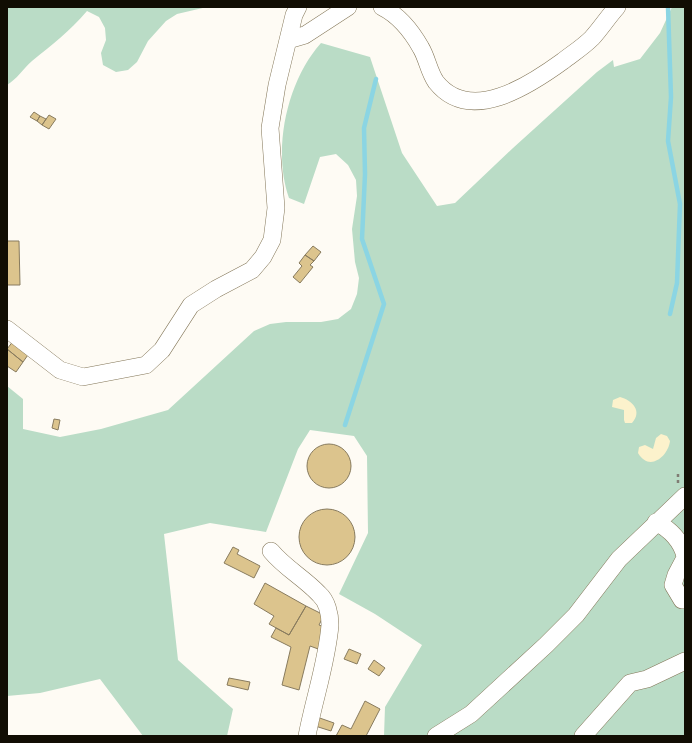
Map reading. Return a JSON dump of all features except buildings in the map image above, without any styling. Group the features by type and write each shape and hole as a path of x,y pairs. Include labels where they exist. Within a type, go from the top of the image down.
{"street":[{"path":"7,329 60,370 83,376 146,365 162,350 191,305 216,289 252,270 263,257 272,240 276,208 270,128 277,85 294,15 298,7"},
{"path":"288,40 306,34 348,7"},
{"path":"382,7 393,13 405,25 421,48 435,80 447,94 478,101 498,98 518,90 548,72 591,38 617,7"},
{"path":"436,736 471,714 546,645 576,615 618,559 685,496"},
{"path":"656,522 668,529 682,545 685,557 673,585 682,600 685,600"},
{"path":"271,551 282,563 320,594 328,610 330,624 307,736"},
{"path":"583,736 630,683 647,679 685,661"}],"green space":[{"path":"7,7 207,7 177,14 166,21 148,41 137,62 128,70 116,72 103,65 101,53 106,40 105,28 99,17 87,11 67,32 32,61 14,80 7,85"},
{"path":"672,7 685,7 685,736 384,736 385,707 422,645 375,614 339,594 368,533 367,456 354,436 310,430 298,449 266,532 210,523 164,534 178,660 233,709 227,736 143,736 100,679 40,693 7,696 7,386 23,399 23,429 60,437 101,429 168,410 254,331 270,324 286,322 321,322 338,319 351,309 357,294 359,278 355,262 352,229 357,196 356,180 348,165 336,154 320,157 304,204 289,198 284,179 282,158 283,137 291,96 299,76 321,43 370,57 402,153 437,206 455,203 513,148 597,72 613,60 614,67 640,59 660,33"}],"sand":[{"path":"620,397 632,403 635,407 636,414 632,423 625,423 624,410 612,407 613,400"},
{"path":"661,434 667,436 670,441 666,452 662,457 652,462 642,459 638,453 639,447 645,445 653,449 656,438"}],"waterway":[{"path":"668,7 671,97 668,141 680,204 677,283 670,314"},
{"path":"345,425 384,304 362,239 365,174 364,128 376,79"}]}
